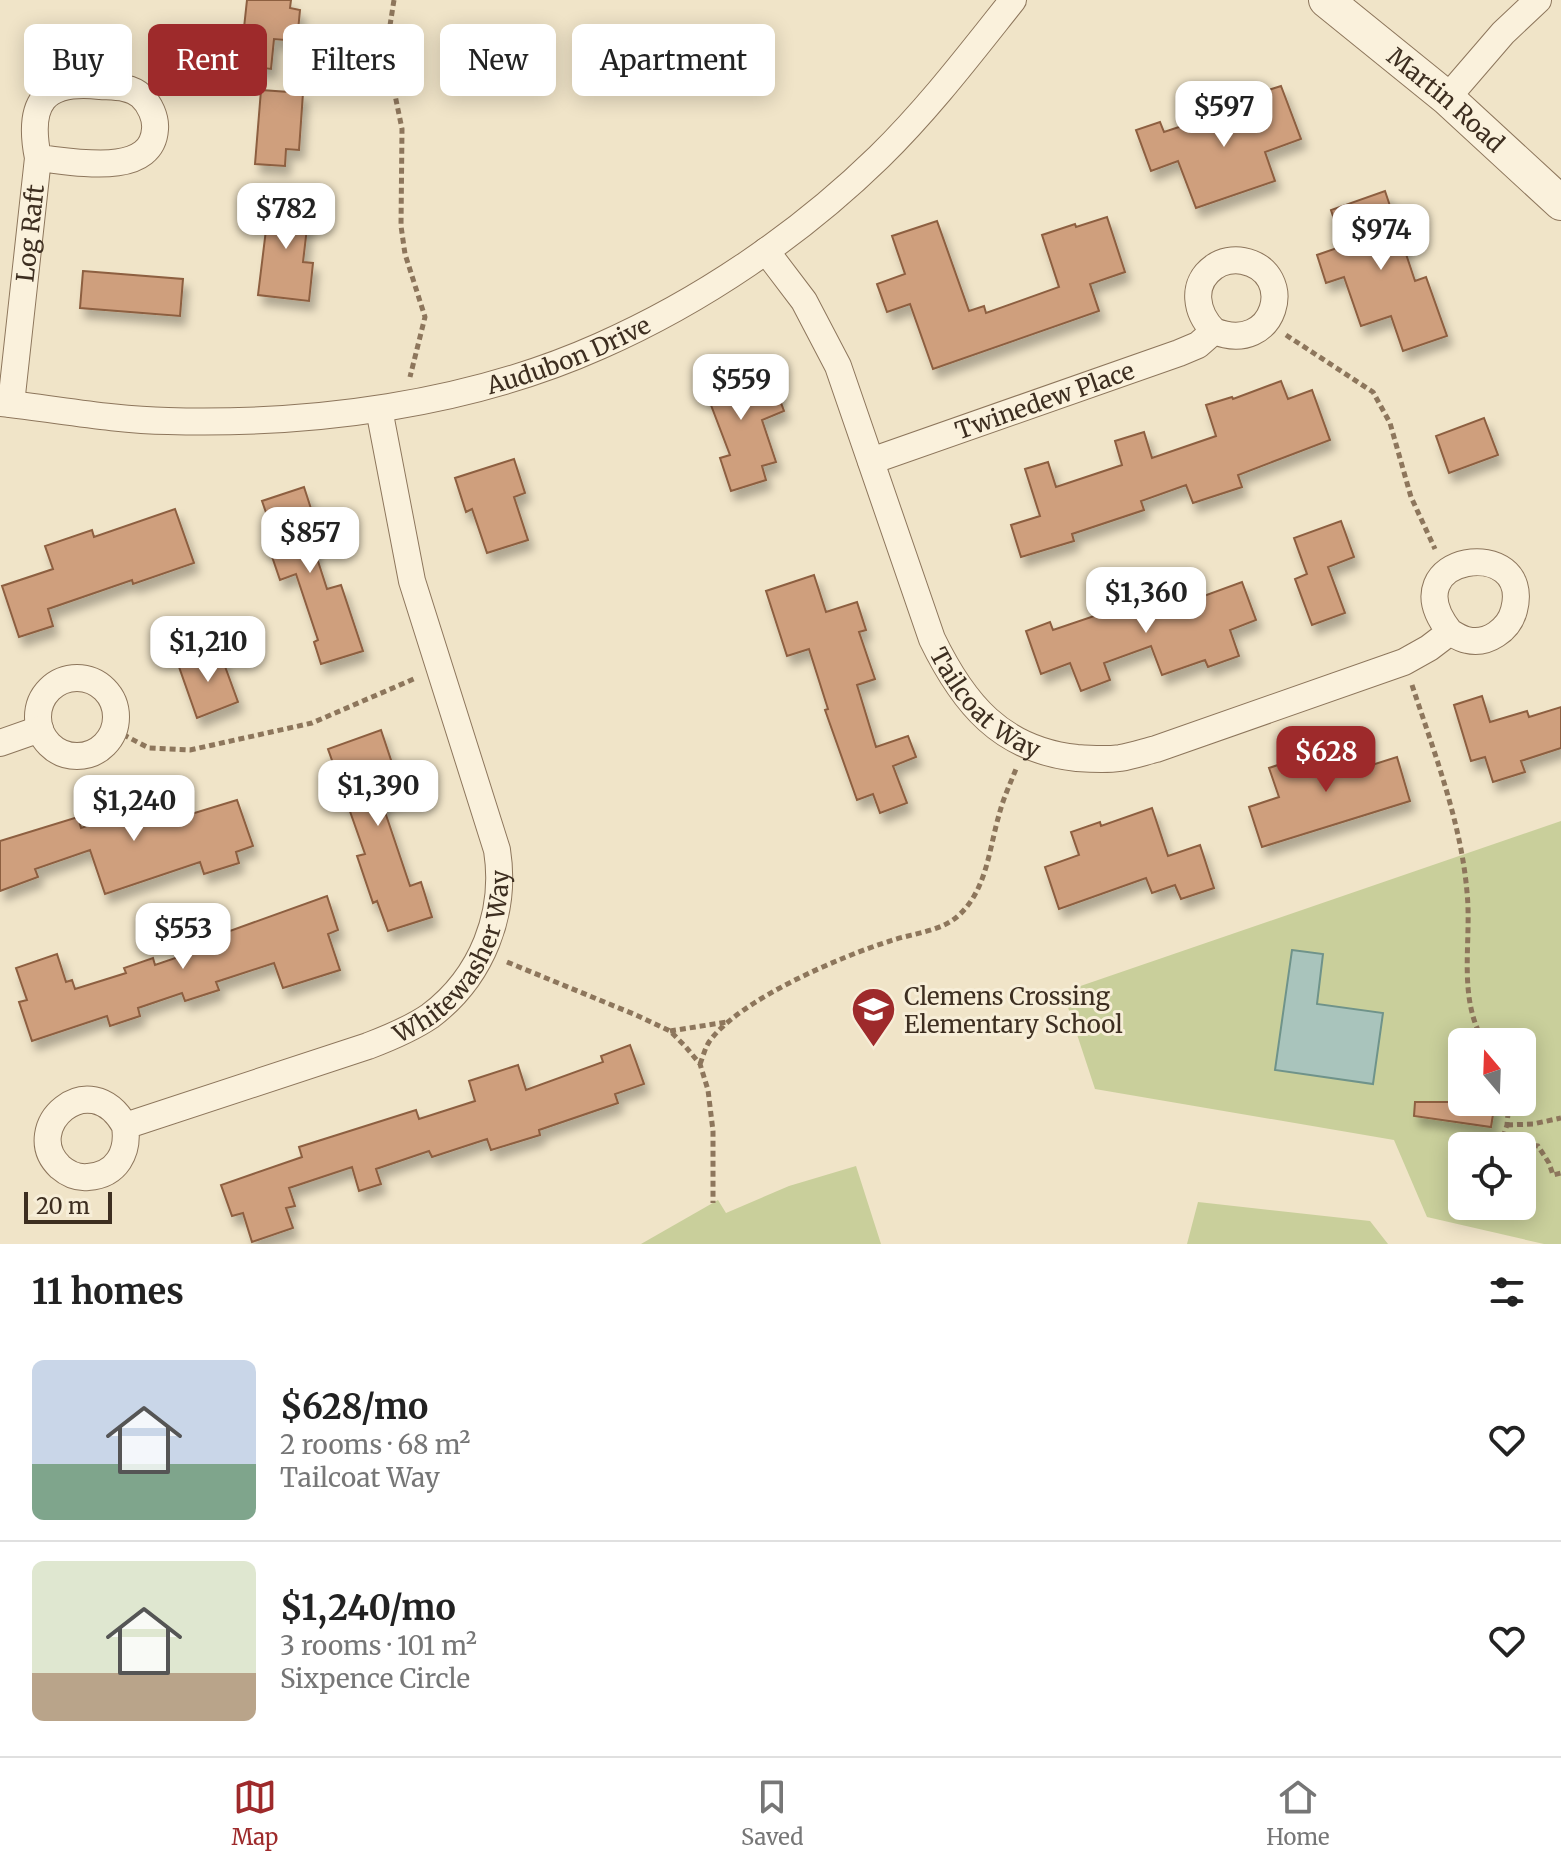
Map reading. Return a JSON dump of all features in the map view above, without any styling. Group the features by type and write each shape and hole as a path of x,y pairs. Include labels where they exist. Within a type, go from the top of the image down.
{"street":[{"name":"Audubon Drive","path":"5,403 166,421 305,418 379,409 464,392 600,347 705,290 766,251 824,206 879,157 932,102 1013,0"},
{"name":"Martin Road","path":"1326,0 1447,98 1561,203"},
{"path":"1447,98 1503,33 1538,0"},
{"name":"Log Raft","path":"5,403 38,158 33,134 35,113 53,92 65,85 129,89 141,96 151,109 156,123 155,136 140,157 107,164 38,158"},
{"name":"Tailcoat Way","path":"766,251 804,301 838,366 932,639 948,673 983,716 1003,733 1026,746 1054,756 1118,758 1156,749 1404,662 1450,632"},
{"path":"1235,259 1251,262 1263,270 1273,284 1275,299 1271,315 1262,327 1248,336 1229,337 1214,331 1204,321 1198,306 1198,291 1205,274 1217,265 1235,259"},
{"name":"Twinedew Place","path":"871,461 1179,353 1198,345 1214,331"},
{"name":"Whitewasher Way","path":"125,1126 404,1032 431,1015 449,998 484,953 493,925 501,876 489,825 412,581 379,409"},
{"path":"1474,560 1501,570 1515,592 1511,620 1502,631 1487,640 1467,641 1450,632 1438,617 1435,600 1439,583 1446,572 1458,564 1474,560"},
{"path":"69,678 90,680 101,685 111,696 116,717 114,730 107,742 95,752 78,756 62,753 50,744 40,729 40,704 55,684 69,678"},
{"path":"0,743 40,729"}],"path":[{"path":"379,409 409,381 425,317 405,254 401,226 402,129 386,51 394,0"},
{"path":"1262,327 1285,334 1373,392 1390,423 1411,497 1446,572"},
{"path":"1404,662 1460,847 1467,892 1470,1007 1476,1028"},
{"path":"114,730 149,748 190,750 312,723 440,669"},
{"path":"700,1064 709,1042 728,1022 762,999 851,953 944,926 960,915 976,894 988,862 999,812 1026,746"},
{"path":"484,953 542,974 670,1031 700,1064 708,1090 713,1131 713,1203"},
{"path":"670,1031 728,1022"},
{"path":"1508,1116 1502,1140 1538,1146 1553,1175 1561,1173"},
{"path":"1507,1125 1561,1118"}],"green space":[{"path":"1561,821 1561,1244 1544,1244 1427,1217 1394,1140 1095,1089 1063,992"},
{"path":"856,1166 881,1244 641,1244 718,1200 726,1213 789,1186"},
{"path":"1198,1202 1370,1221 1388,1244 1187,1244"}],"water":[{"path":"1292,950 1323,954 1317,1004 1383,1013 1373,1084 1275,1070"}],"building":[{"path":"247,0 291,0 290,8 300,10 299,24 283,24 283,40 274,39 271,69 267,68 267,24 244,24"},
{"path":"1281,86 1301,139 1265,152 1275,181 1196,208 1178,161 1151,171 1136,130 1160,122 1164,132 1194,122 1197,130 1264,106 1259,93"},
{"path":"267,90 283,92 283,96 303,96 299,150 286,149 285,166 255,164 261,96 267,96"},
{"path":"1385,191 1415,281 1426,277 1447,336 1403,351 1391,316 1361,326 1344,277 1326,283 1317,255 1343,246 1331,210"},
{"path":"270,197 310,202 303,262 313,263 309,301 258,295"},
{"path":"1107,217 1125,272 1090,284 1099,311 933,369 910,304 887,312 877,284 905,274 892,236 937,221 969,311 984,306 986,313 1059,287 1042,235"},
{"path":"83,271 183,279 180,316 80,308"},
{"path":"735,357 749,394 774,384 784,411 762,420 776,462 762,466 766,480 731,491 720,458 730,455 698,371"},
{"path":"1281,381 1288,399 1312,390 1330,440 1238,475 1242,487 1193,503 1186,485 1141,501 1144,510 1072,534 1074,541 1021,557 1011,525 1040,516 1025,469 1048,462 1056,487 1122,465 1115,441 1144,432 1152,458 1216,436 1206,405 1233,399"},
{"path":"1484,418 1498,455 1449,473 1436,436"},
{"path":"514,459 525,493 514,497 528,540 487,553 472,509 466,512 455,478"},
{"path":"304,487 315,521 306,524 327,589 341,585 363,651 321,664 314,642 318,640 296,574 280,580 264,533 272,530 262,501"},
{"path":"175,509 194,563 133,584 132,580 48,609 53,626 19,637 2,586 53,569 45,546 92,530 94,537"},
{"path":"1341,521 1354,557 1328,567 1345,613 1312,625 1295,579 1307,574 1294,538"},
{"path":"814,575 826,612 857,602 866,630 859,632 875,679 857,685 876,747 908,736 916,757 893,766 907,803 880,813 873,794 857,800 825,710 828,709 809,649 787,656 766,591"},
{"path":"1242,582 1256,620 1230,630 1239,656 1208,667 1205,660 1162,675 1151,646 1104,663 1110,680 1081,691 1070,663 1041,674 1026,631 1050,622 1053,630 1165,592 1171,608"},
{"path":"219,650 238,702 197,718 178,664"},
{"path":"1482,696 1490,722 1527,711 1529,717 1561,707 1561,748 1521,761 1525,772 1493,782 1485,757 1471,761 1454,705"},
{"path":"381,730 403,796 382,803 410,886 421,882 432,917 388,931 377,901 373,903 357,856 365,854 328,749"},
{"path":"1347,742 1356,770 1397,757 1410,801 1262,847 1249,807 1279,797 1269,768"},
{"path":"178,783 188,815 237,800 253,846 236,852 239,863 204,874 200,862 105,894 90,850 35,869 38,877 0,891 0,841 78,817 81,828 149,806 145,794"},
{"path":"1152,808 1168,856 1200,845 1214,888 1181,899 1175,885 1152,893 1146,878 1059,909 1045,867 1079,855 1071,832 1100,822 1101,826"},
{"path":"327,896 338,930 328,934 340,970 283,988 274,963 216,982 219,990 185,1001 182,993 138,1008 140,1016 110,1026 107,1016 32,1041 19,1002 27,1000 16,968 57,954 66,982 72,980 75,989 126,973 124,968 153,958 155,965 205,948 202,941"},
{"path":"630,1045 644,1084 615,1094 618,1103 539,1130 540,1135 491,1150 487,1139 432,1157 429,1151 376,1169 381,1184 359,1191 352,1167 289,1188 295,1206 286,1208 293,1228 252,1242 243,1213 232,1216 221,1185 302,1157 299,1147 416,1110 419,1119 475,1101 469,1081 518,1065 526,1090 603,1062 601,1056"},
{"path":"1415,1102 1448,1102 1448,1116 1493,1116 1491,1127 1414,1116"}],"place":[{"name":"Clemens Crossing Elementary School","path":"873,1049"}]}
